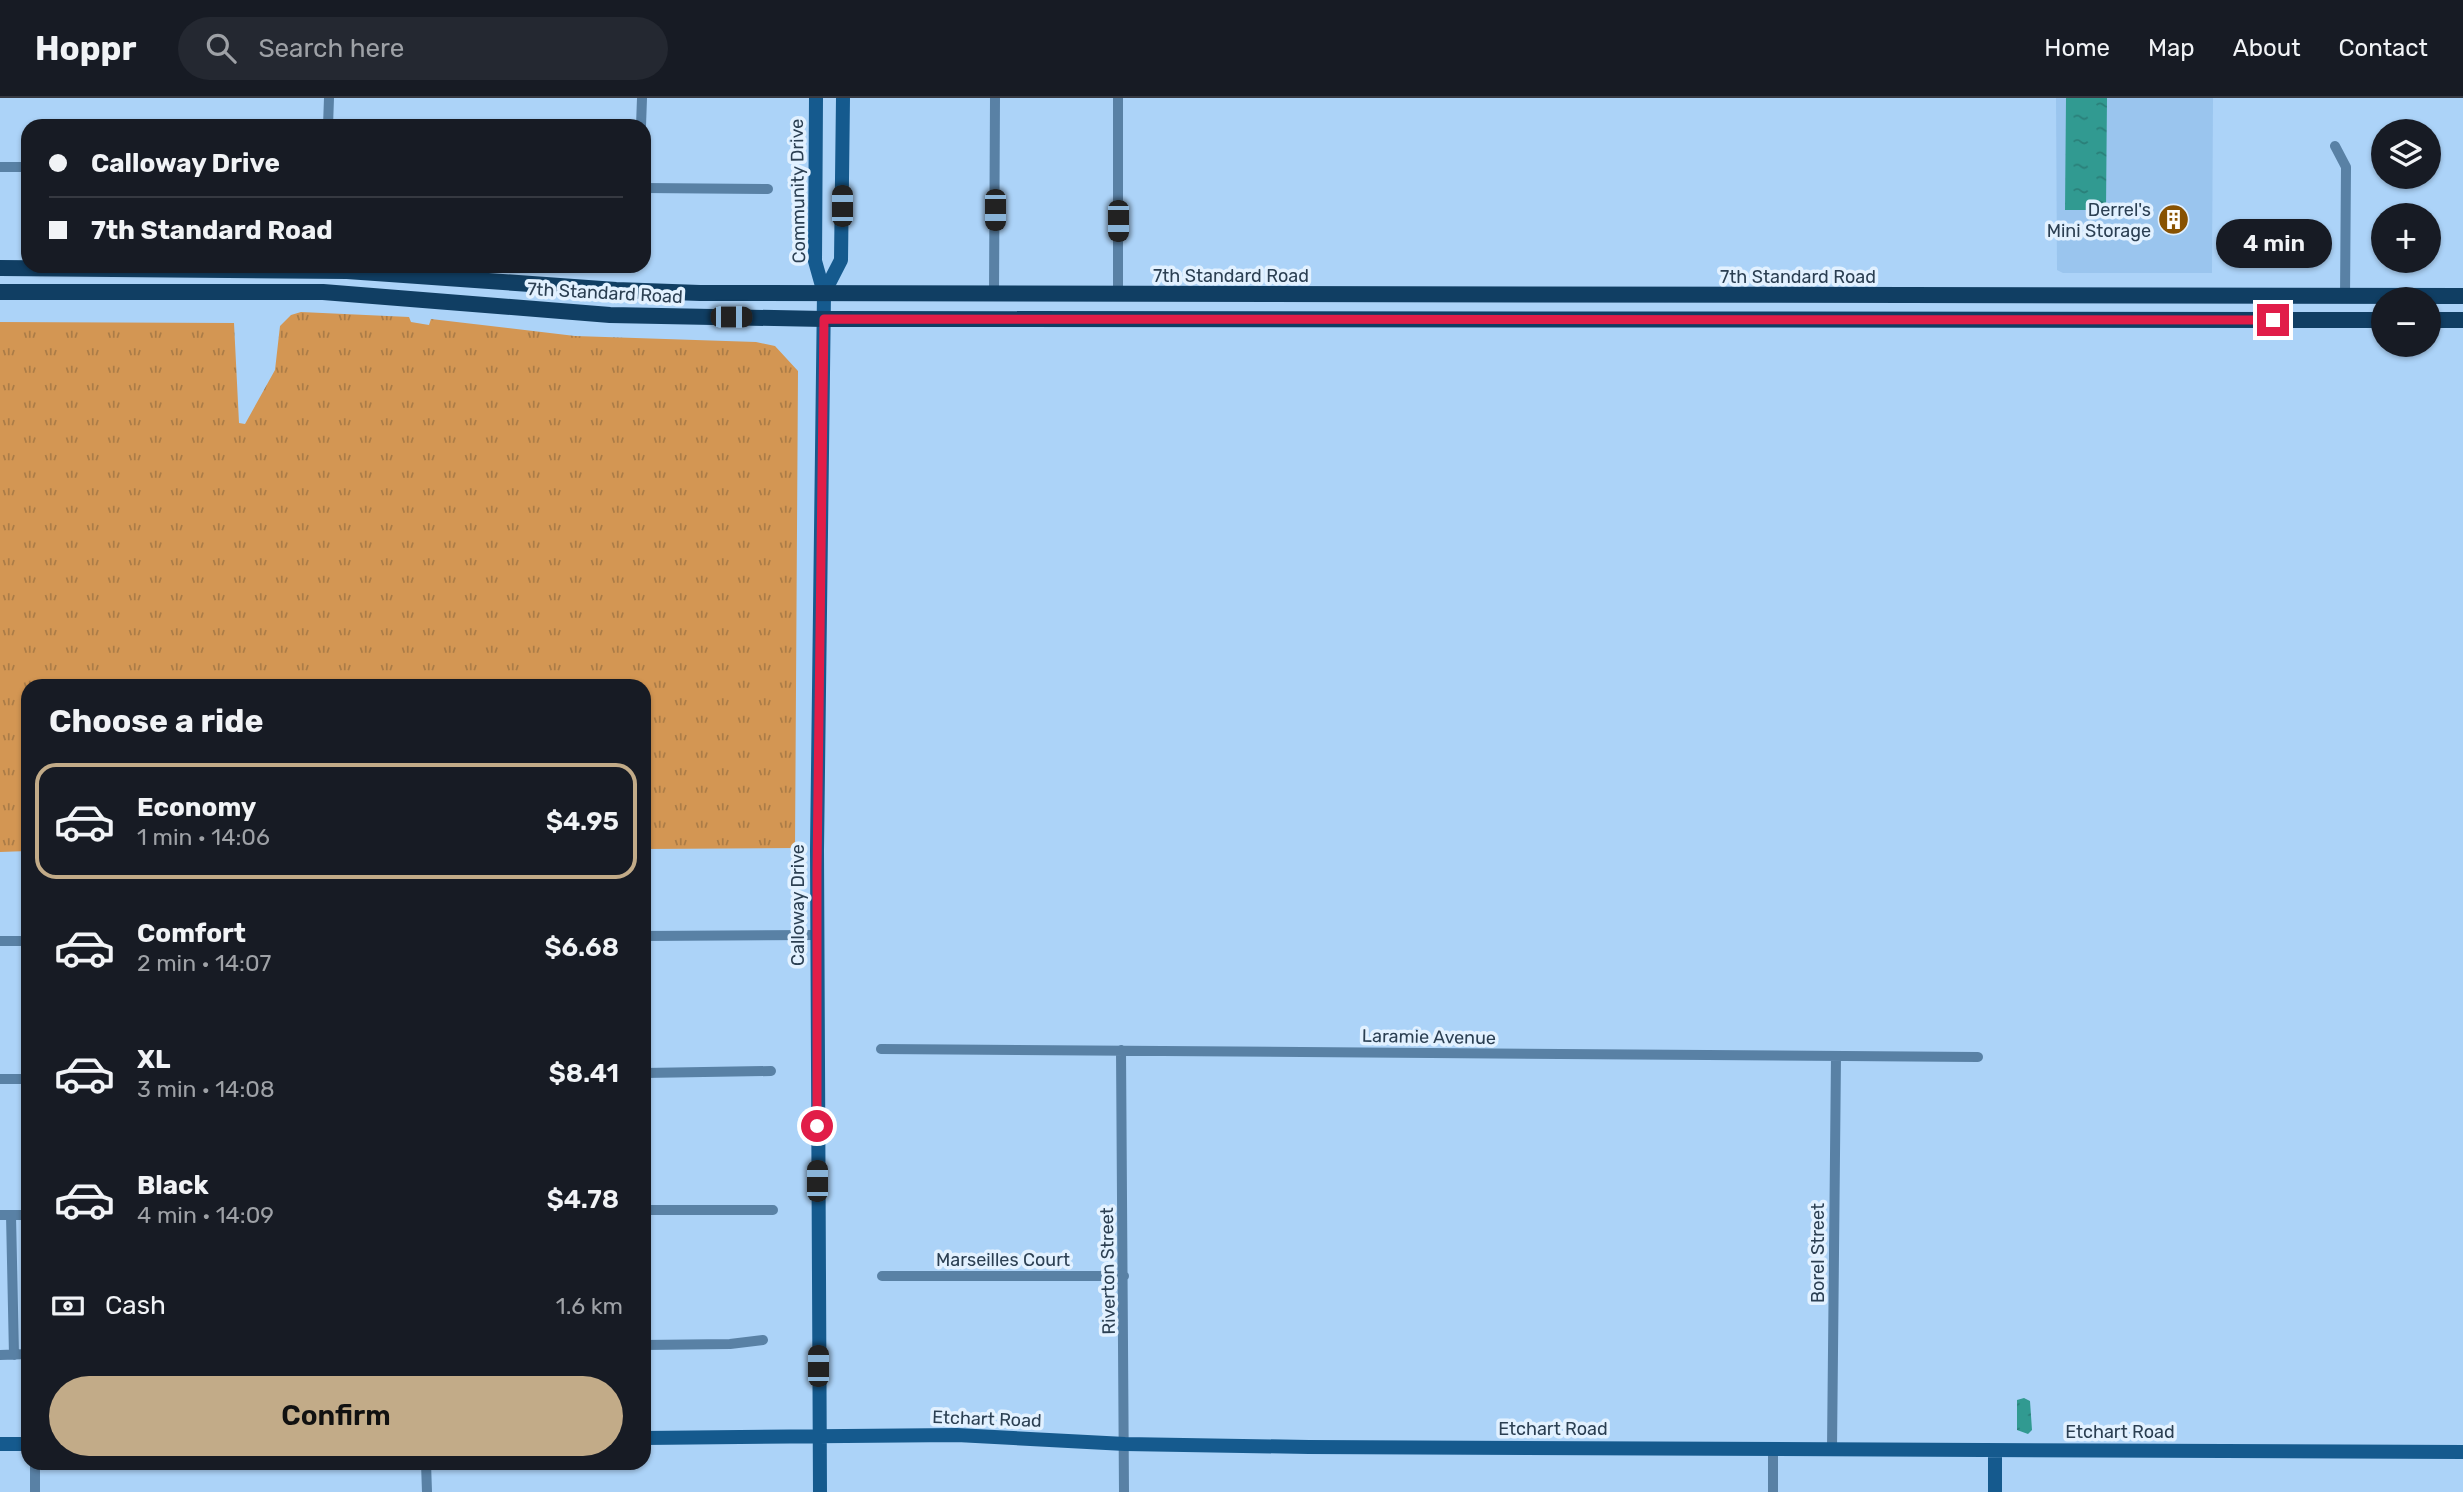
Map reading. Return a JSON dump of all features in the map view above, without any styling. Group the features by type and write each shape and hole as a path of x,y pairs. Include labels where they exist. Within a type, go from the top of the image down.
{"main road":[{"name":"7th Standard Road","path":"0,268 21,268"},
{"name":"7th Standard Road","path":"375,273 616,290 824,293 2345,298 2463,296"},
{"name":"7th Standard Road","path":"0,292 335,292 610,315 824,319 2371,320"},
{"path":"2441,320 2463,320"}],"street":[{"path":"328,98 328,119"},
{"path":"641,119 642,98"},
{"name":"Community Drive","path":"816,98 815,261 824,293"},
{"name":"Community Drive","path":"824,293 841,260 843,98"},
{"path":"994,293 995,98"},
{"path":"1118,98 1118,295"},
{"path":"2335,146 2346,167 2345,298"},
{"path":"0,167 21,167"},
{"path":"651,188 768,189"},
{"name":"Calloway Drive","path":"820,1492 817,934 824,293"},
{"path":"651,936 817,934"},
{"path":"0,941 21,941"},
{"name":"Laramie Avenue","path":"881,1049 1978,1057"},
{"name":"Riverton Street","path":"1121,1050 1124,1492"},
{"name":"Borel Street","path":"1832,1449 1836,1057"},
{"path":"651,1073 771,1071"},
{"path":"0,1079 21,1079"},
{"path":"651,1210 773,1210"},
{"path":"6,1215 14,1355"},
{"name":"Marseilles Court","path":"882,1276 1124,1276"},
{"path":"651,1345 730,1344 763,1340"},
{"path":"0,1355 21,1354"},
{"name":"Etchart Road","path":"651,1438 957,1436 1125,1444 2463,1452"},
{"path":"0,1444 21,1444"},
{"path":"1773,1449 1773,1492"},
{"path":"1995,1451 1995,1492"},
{"path":"35,1470 35,1492"},
{"path":"426,1470 427,1492"}],"shaded area":[{"name":"Derrel's Mini Storage","path":"2056,98 2213,98 2212,273 2063,273 2057,270"}],"green space":[{"path":"301,312 409,317 411,322 429,325 431,319 575,336 756,342 775,346 798,371 795,848 651,849 651,679 21,679 21,851 0,852 0,322 234,323 239,423 245,424 275,370 280,326 291,315"}],"water":[{"path":"2066,98 2107,98 2106,210 2065,210"},
{"path":"2024,1398 2030,1401 2032,1430 2028,1434 2017,1430 2017,1400"}],"place":[{"name":"Derrel's Mini Storage","path":"2174,220"}],"route":[{"path":"817,1126 817,871 824,319 1331,317 2273,320"}]}
